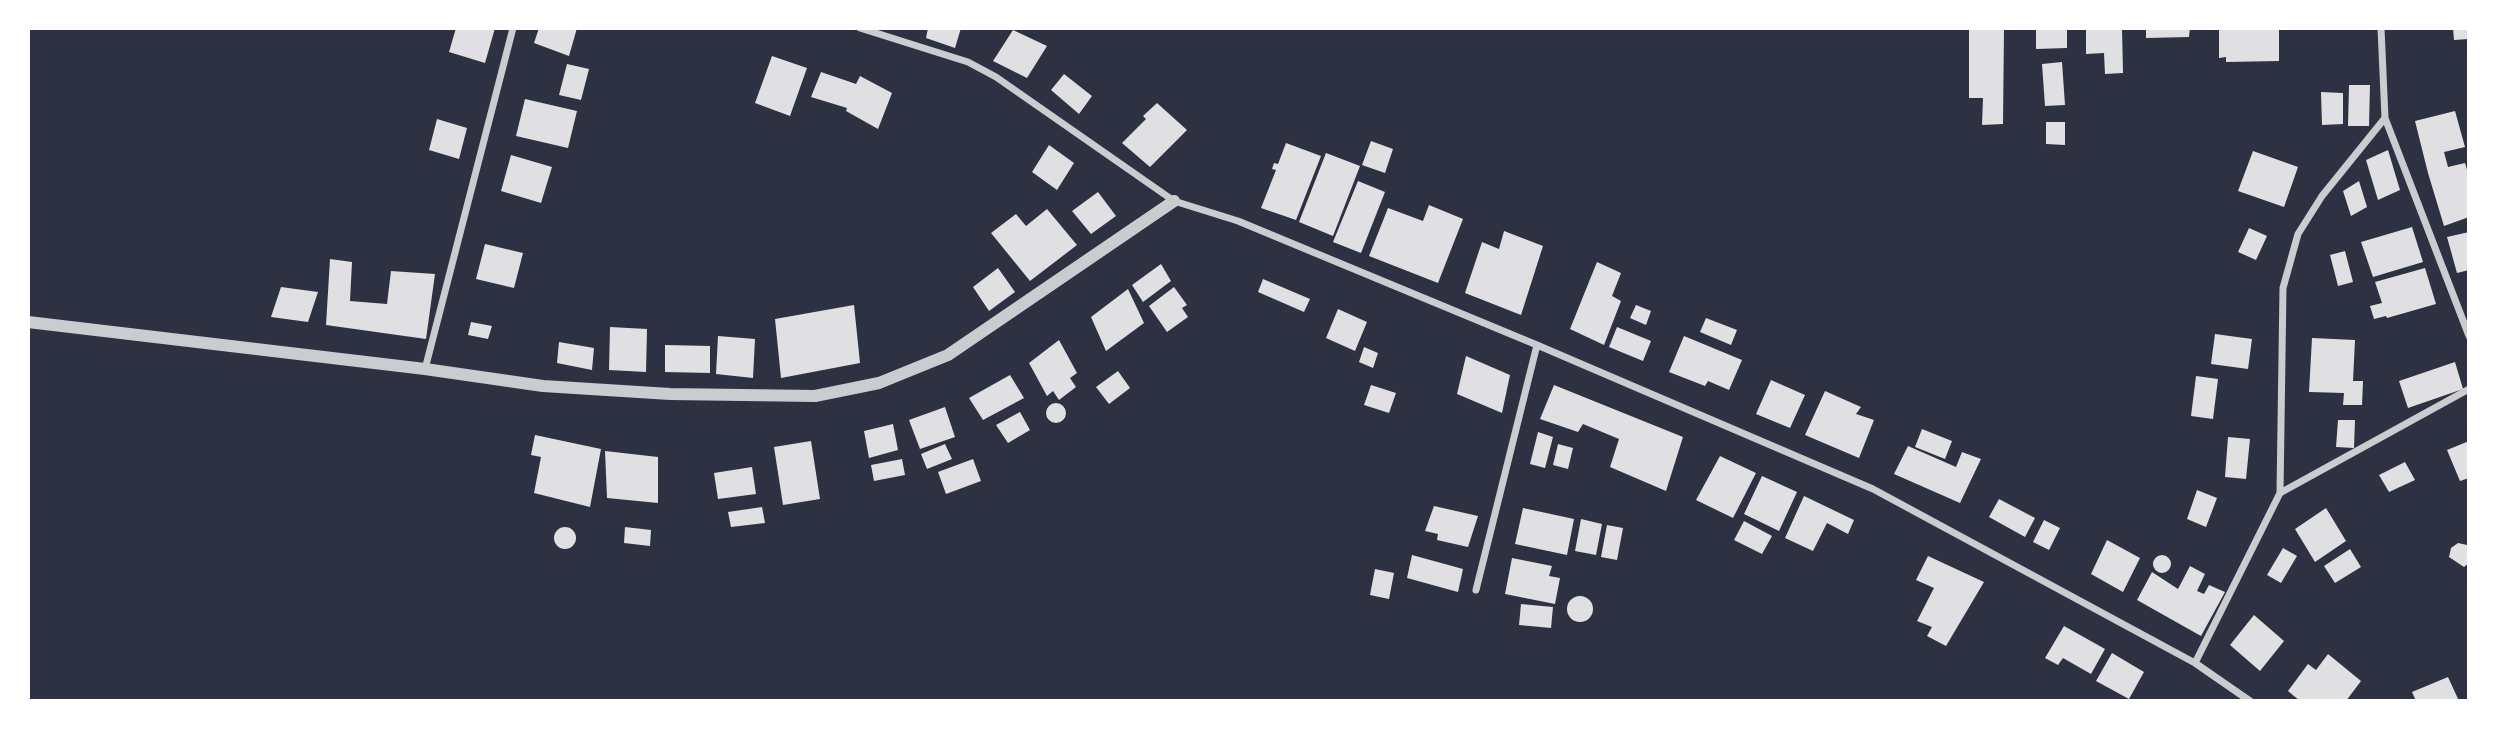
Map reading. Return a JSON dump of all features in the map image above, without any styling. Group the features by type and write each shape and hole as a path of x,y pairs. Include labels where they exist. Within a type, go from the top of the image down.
{"street":[{"path":"425,369 513,28"},
{"path":"860,28 968,62 996,77 1174,201 1238,221 1873,489 2195,663 2250,701"},
{"path":"2381,28 2385,118 2469,336"},
{"path":"2195,663 2280,493 2283,288 2298,234 2322,196 2385,118"},
{"path":"28,323 425,369 543,386 670,394 815,396 879,383 948,355 1174,201"},
{"path":"1476,590 1537,345"},
{"path":"2280,493 2469,389"}],"building":[{"path":"456,28 495,28 485,63 449,52"},
{"path":"539,28 577,28 569,56 534,43"},
{"path":"928,28 961,28 955,48 926,38"},
{"path":"1969,28 2004,28 2003,124 1982,125 1983,98 1969,98"},
{"path":"2036,28 2067,28 2067,48 2036,49"},
{"path":"2086,28 2122,28 2123,73 2105,74 2104,53 2086,54"},
{"path":"2146,28 2190,28 2189,37 2146,38"},
{"path":"2219,28 2279,28 2279,61 2226,62 2226,57 2219,58"},
{"path":"2453,28 2469,28 2469,39 2454,40"},
{"path":"1013,30 1047,46 1027,78 993,61"},
{"path":"772,56 807,68 790,116 755,103"},
{"path":"2062,62 2065,105 2045,106 2042,64"},
{"path":"567,64 589,69 581,100 559,95"},
{"path":"821,72 856,84 860,76 892,93 878,129 846,111 847,108 811,97"},
{"path":"1064,74 1092,96 1079,114 1051,90"},
{"path":"2349,85 2370,85 2369,126 2348,126"},
{"path":"2321,92 2343,93 2343,124 2322,125"},
{"path":"525,99 577,111 568,148 516,136"},
{"path":"1157,103 1187,130 1150,167 1122,143 1146,119 1143,116"},
{"path":"2455,111 2465,147 2444,152 2448,167 2465,163 2469,176 2469,217 2444,226 2415,121"},
{"path":"437,119 467,128 459,159 429,150"},
{"path":"2046,122 2065,122 2065,145 2046,144"},
{"path":"1371,141 1393,149 1385,173 1362,165"},
{"path":"1286,143 1321,156 1296,220 1261,208 1276,170 1272,169 1274,163 1278,164"},
{"path":"1049,145 1074,163 1057,190 1032,172"},
{"path":"2388,150 2400,190 2378,200 2366,160"},
{"path":"2253,151 2298,167 2284,207 2238,191"},
{"path":"1326,153 1360,166 1333,236 1299,222"},
{"path":"511,155 552,167 541,203 501,191"},
{"path":"1358,181 1385,192 1361,253 1333,242"},
{"path":"2359,181 2367,207 2351,216 2343,191"},
{"path":"1098,192 1116,216 1091,234 1072,211"},
{"path":"1429,205 1463,219 1438,283 1369,256 1388,208 1423,221"},
{"path":"1047,209 1077,245 1030,281 991,233 1016,214 1026,226"},
{"path":"2412,227 2423,262 2373,277 2361,242"},
{"path":"2249,228 2267,236 2256,260 2238,252"},
{"path":"1504,231 1543,246 1521,315 1465,293 1482,242 1499,249"},
{"path":"2469,232 2469,270 2457,273 2447,237"},
{"path":"485,244 523,253 514,288 476,279"},
{"path":"2345,251 2353,282 2338,286 2330,255"},
{"path":"330,259 352,262 350,301 387,304 391,271 435,274 426,339 326,325"},
{"path":"1597,262 1621,273 1612,296 1621,301 1604,345 1570,329"},
{"path":"1161,264 1171,281 1143,302 1132,285"},
{"path":"998,268 1015,292 989,311 973,287"},
{"path":"2425,268 2436,304 2374,319 2370,306 2382,303 2375,282"},
{"path":"1263,279 1310,299 1304,312 1258,292"},
{"path":"281,287 318,292 308,322 271,317"},
{"path":"1174,287 1187,305 1182,308 1188,317 1167,332 1149,306"},
{"path":"1128,289 1144,323 1106,351 1091,317"},
{"path":"854,305 860,363 781,378 775,319"},
{"path":"1636,305 1651,311 1646,325 1630,318"},
{"path":"1338,309 1367,322 1355,351 1326,338"},
{"path":"1706,318 1737,330 1731,345 1700,332"},
{"path":"471,322 492,326 488,339 468,335"},
{"path":"610,327 647,329 646,372 609,370"},
{"path":"1617,327 1651,341 1643,361 1609,347"},
{"path":"2215,334 2252,339 2248,369 2211,364"},
{"path":"718,336 755,339 753,378 716,374"},
{"path":"1684,336 1742,360 1729,390 1708,381 1705,386 1669,372"},
{"path":"2312,338 2355,340 2353,381 2363,381 2362,405 2343,405 2344,393 2309,392"},
{"path":"1059,340 1077,373 1070,378 1076,387 1059,400 1053,391 1047,396 1029,363"},
{"path":"559,342 594,348 592,370 557,363"},
{"path":"665,345 710,346 710,373 665,372"},
{"path":"1364,347 1378,353 1373,368 1359,362"},
{"path":"1466,356 1510,375 1502,413 1457,394"},
{"path":"2455,362 2463,389 2408,408 2399,381"},
{"path":"1118,371 1130,388 1109,404 1096,387"},
{"path":"1010,375 1024,398 983,420 969,398"},
{"path":"2196,376 2218,379 2213,419 2191,416"},
{"path":"1771,380 1805,395 1790,428 1756,414"},
{"path":"1371,385 1396,393 1389,413 1364,405"},
{"path":"1554,385 1683,437 1666,491 1610,467 1619,439 1583,424 1578,432 1540,419"},
{"path":"1825,391 1861,407 1856,414 1874,420 1859,458 1805,435"},
{"path":"1052,403 1060,403 1066,413 1060,423 1052,423 1046,417 1046,409"},
{"path":"945,407 955,437 920,449 909,420"},
{"path":"1020,412 1030,430 1008,443 996,425"},
{"path":"2338,420 2355,420 2354,448 2336,447"},
{"path":"893,424 898,450 869,458 864,431"},
{"path":"1922,429 1952,441 1945,459 1915,447"},
{"path":"1538,432 1553,437 1545,468 1530,464"},
{"path":"535,435 601,449 590,507 534,493 541,457 531,455"},
{"path":"2228,437 2250,439 2246,479 2225,477"},
{"path":"811,441 820,499 783,505 774,447"},
{"path":"2469,441 2469,478 2460,481 2447,450"},
{"path":"945,444 952,459 927,469 921,454"},
{"path":"1558,444 1573,448 1568,469 1553,465"},
{"path":"1908,446 1956,467 1962,452 1981,459 1960,503 1894,474"},
{"path":"605,451 658,457 658,503 607,498"},
{"path":"1720,456 1756,473 1733,518 1696,500"},
{"path":"902,459 905,475 874,481 871,465"},
{"path":"973,459 981,481 946,494 938,472"},
{"path":"2405,462 2415,480 2389,492 2379,475"},
{"path":"752,467 756,494 718,499 714,473"},
{"path":"1762,476 1797,492 1779,531 1744,514"},
{"path":"2197,490 2217,498 2206,527 2187,519"},
{"path":"1804,496 1854,520 1848,534 1827,523 1813,551 1785,538"},
{"path":"1999,499 2035,518 2025,537 1989,517"},
{"path":"1434,506 1478,516 1468,547 1437,540 1438,534 1425,531"},
{"path":"762,507 765,523 731,527 728,512"},
{"path":"1523,508 1574,519 1567,555 1515,544"},
{"path":"2326,508 2346,541 2315,562 2295,529"},
{"path":"1581,519 1602,524 1596,555 1575,551"},
{"path":"2044,520 2060,528 2049,550 2033,542"},
{"path":"1744,521 1772,536 1762,554 1734,540"},
{"path":"1607,525 1623,528 1617,560 1601,557"},
{"path":"565,527 573,530 576,538 573,546 565,549 557,546 554,538 557,530"},
{"path":"625,527 651,530 650,546 624,543"},
{"path":"2107,540 2140,558 2123,592 2091,574"},
{"path":"2458,543 2467,545 2469,549 2469,563 2464,567 2449,557 2451,548"},
{"path":"2283,548 2297,556 2281,583 2267,575"},
{"path":"2350,549 2361,567 2335,583 2324,566"},
{"path":"1412,555 1463,569 1458,592 1407,578"},
{"path":"2162,555 2168,558 2171,564 2168,570 2162,573 2156,570 2153,564 2156,558"},
{"path":"1928,556 1984,582 1946,646 1927,636 1932,627 1917,621 1934,588 1916,580"},
{"path":"1512,558 1552,566 1549,576 1560,578 1555,604 1505,594"},
{"path":"2190,566 2205,574 2197,591 2204,594 2209,585 2225,592 2201,636 2137,600 2152,572 2178,589"},
{"path":"1375,569 1394,573 1389,599 1370,595"},
{"path":"1580,596 1589,600 1593,609 1589,618 1580,622 1571,618 1567,609 1571,600"},
{"path":"1521,604 1553,607 1551,628 1519,625"},
{"path":"2254,615 2284,641 2260,671 2230,645"},
{"path":"2064,626 2105,649 2091,674 2063,658 2058,665 2045,658"},
{"path":"2112,653 2144,672 2129,699 2096,681"},
{"path":"2328,654 2361,681 2346,701 2300,701 2288,691 2308,664 2316,670"},
{"path":"2448,677 2459,701 2416,701 2412,692"}]}
